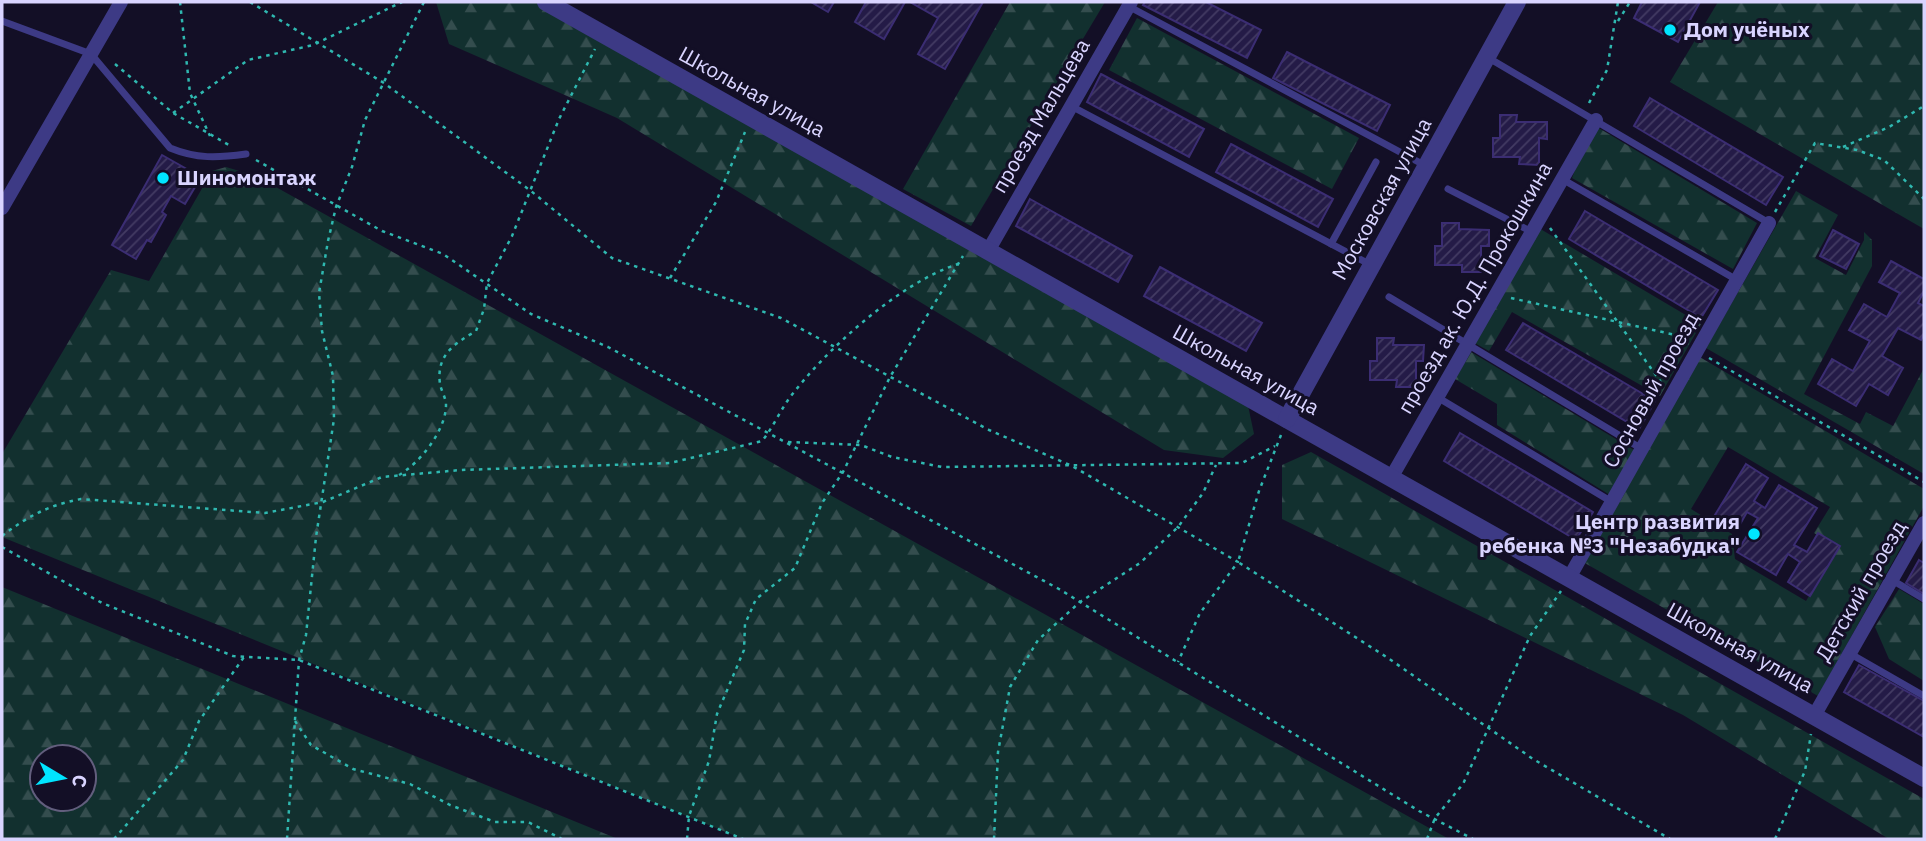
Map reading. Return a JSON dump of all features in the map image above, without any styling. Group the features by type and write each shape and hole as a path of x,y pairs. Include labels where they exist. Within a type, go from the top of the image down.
{"street":[{"path":"2,208 121,2"},
{"name":"Школьная улица","path":"546,2 1924,778"},
{"name":"Московская улица","path":"1287,419 1517,2"},
{"name":"проезд Мальцева","path":"988,251 1130,4"},
{"name":"проезд ак. Ю.Д. Прокошкина","path":"1391,478 1562,179 1590,116"},
{"name":"Сосновый проезд","path":"1569,578 1769,223"},
{"name":"Детский проезд","path":"1814,716 1924,523"}],"lane":[{"path":"1130,4 1427,166"},
{"path":"2,21 94,48 170,148 187,155 210,159 246,154"},
{"path":"1487,57 1769,223"},
{"path":"1071,106 1372,265"},
{"path":"1331,244 1376,162"},
{"path":"1562,179 1737,280"},
{"path":"1448,189 1531,232"},
{"path":"1389,296 1642,449"},
{"path":"1437,397 1612,502"},
{"path":"1892,580 1924,599"},
{"path":"1849,653 1924,696"}],"path":[{"path":"180,2 183,42 193,99 210,136"},
{"path":"250,2 384,83 531,191 612,258 781,318 989,430 1072,466 1238,562 1533,759 1670,839"},
{"path":"173,113 248,60 318,43 401,2"},
{"path":"287,839 299,660 306,635 334,408 333,376 322,331 319,293 336,207 352,167 365,120 424,2"},
{"path":"1590,116 1607,70 1617,24 1618,2"},
{"path":"1617,24 1630,2"},
{"path":"397,476 411,468 439,428 446,405 440,383 440,361 454,344 476,331 484,309 487,283 512,236 559,119 586,71 601,33"},
{"path":"94,48 173,113 210,136 382,231 443,254 531,314 608,348 843,472 1080,602 1473,839"},
{"path":"1842,147 1889,127 1924,106"},
{"path":"670,278 716,202 752,118"},
{"path":"1769,223 1815,143 1857,149 1884,160 1924,199"},
{"path":"1541,215 1672,396"},
{"path":"687,839 689,816 709,761 717,714 744,649 744,624 756,599 795,568 822,503 843,472 890,377 972,242"},
{"path":"2,536 30,514 56,504 81,499 265,513 323,502 382,477 461,470 670,463 762,441 788,401 835,347 933,272 958,264"},
{"path":"1496,294 1617,320 1700,346 1924,482"},
{"path":"1178,662 1200,613 1238,562 1259,491 1287,419"},
{"path":"785,442 856,445 892,457 942,467 1216,466 1242,463 1277,445"},
{"path":"994,839 998,752 1010,687 1038,639 1080,602 1140,563 1178,527 1203,493 1216,466"},
{"path":"2,547 102,603 233,656 299,660 743,839"},
{"path":"1427,839 1435,818 1463,784 1531,636 1569,578"},
{"path":"114,839 183,760 200,721 244,657"},
{"path":"1775,839 1805,771 1814,716"},
{"path":"295,721 311,745 353,769 410,784 450,806 495,822 528,822 562,839"}],"green space":[{"path":"436,2 535,2 868,189 1246,396 1254,434 1223,458 1164,450 617,118 449,44"},
{"path":"1010,2 1105,2 971,226 903,189"},
{"path":"1718,2 1924,2 1924,229 1670,82"},
{"path":"1137,18 1359,138 1332,189 1109,70"},
{"path":"1597,127 1757,223 1733,269 1572,178 1580,156"},
{"path":"226,167 256,176 1449,839 743,839 2,537 2,454 111,270 149,281 212,171"},
{"path":"1796,191 1838,215 1815,258 1846,275 1864,240 1864,232 1872,240 1872,266 1804,394 1860,424 1866,412 1893,426 1924,368 1924,474 1706,348"},
{"path":"1537,227 1701,324 1660,396 1512,312 1489,351 1471,341"},
{"path":"1471,352 1634,450 1610,495 1497,425 1497,404 1455,379"},
{"name":"Центр развития ребенка №3 \"Незабудка\"","path":"1698,356 1924,489 1924,506 1818,696 1583,562","holes":["1728,447 1830,507 1814,533 1838,548 1806,601 1735,559 1732,534 1691,509"]},
{"path":"1311,452 1924,799 1924,839 1889,839 1683,715 1282,519 1282,465"},
{"path":"2,587 618,839 2,839"},
{"path":"1899,589 1924,604 1924,681 1889,659 1875,627"}],"building":[{"path":"811,2 834,2 828,12"},
{"path":"866,2 905,2 884,39 855,22"},
{"path":"910,2 983,2 945,69 918,54 938,18"},
{"path":"1145,2 1206,2 1261,30 1247,58 1143,5"},
{"name":"Дом учёных","path":"1642,2 1700,2 1678,42 1634,18"},
{"path":"1287,52 1390,105 1377,131 1273,78"},
{"path":"1101,74 1204,129 1189,157 1087,102"},
{"path":"1650,98 1783,177 1766,205 1634,126"},
{"path":"1500,115 1517,115 1516,122 1547,122 1547,139 1539,138 1539,165 1519,164 1520,157 1493,157 1493,138 1500,138"},
{"path":"1231,144 1333,199 1318,227 1216,172"},
{"path":"162,155 201,177 185,204 171,196 162,212 166,215 151,242 147,240 136,259 112,245"},
{"path":"1030,199 1132,256 1118,282 1016,226"},
{"path":"1585,211 1718,290 1701,318 1569,239"},
{"path":"1442,223 1459,223 1459,229 1489,230 1489,246 1481,246 1481,272 1462,272 1462,265 1435,265 1435,246 1442,246"},
{"path":"1833,230 1859,244 1846,269 1820,256"},
{"path":"1891,261 1924,279 1924,291 1918,303 1924,306 1924,334 1921,340 1898,328 1882,356 1903,368 1888,395 1869,384 1856,406 1818,384 1832,359 1853,371 1870,341 1849,330 1864,304 1887,317 1900,293 1879,282"},
{"path":"1160,267 1262,323 1246,351 1144,296"},
{"path":"1523,323 1655,401 1639,429 1506,350"},
{"path":"1377,338 1394,338 1393,345 1424,345 1423,361 1416,361 1416,387 1396,387 1397,380 1370,380 1370,361 1377,361"},
{"path":"1460,433 1593,512 1576,540 1444,461"},
{"path":"1746,464 1768,478 1754,501 1765,508 1779,485 1817,508 1794,545 1807,552 1818,533 1840,546 1810,596 1788,582 1800,562 1788,554 1776,575 1737,552 1758,518 1747,512 1738,528 1715,515"},
{"path":"1919,560 1924,563 1924,594 1906,583"},
{"path":"1859,665 1924,701 1924,737 1844,692"}],"place":[{"name":"Дом учёных","path":"1670,30"},
{"name":"Шиномонтаж","path":"163,178"},
{"name":"Центр развития ребенка №3 \"Незабудка\"","path":"1754,534"}]}
